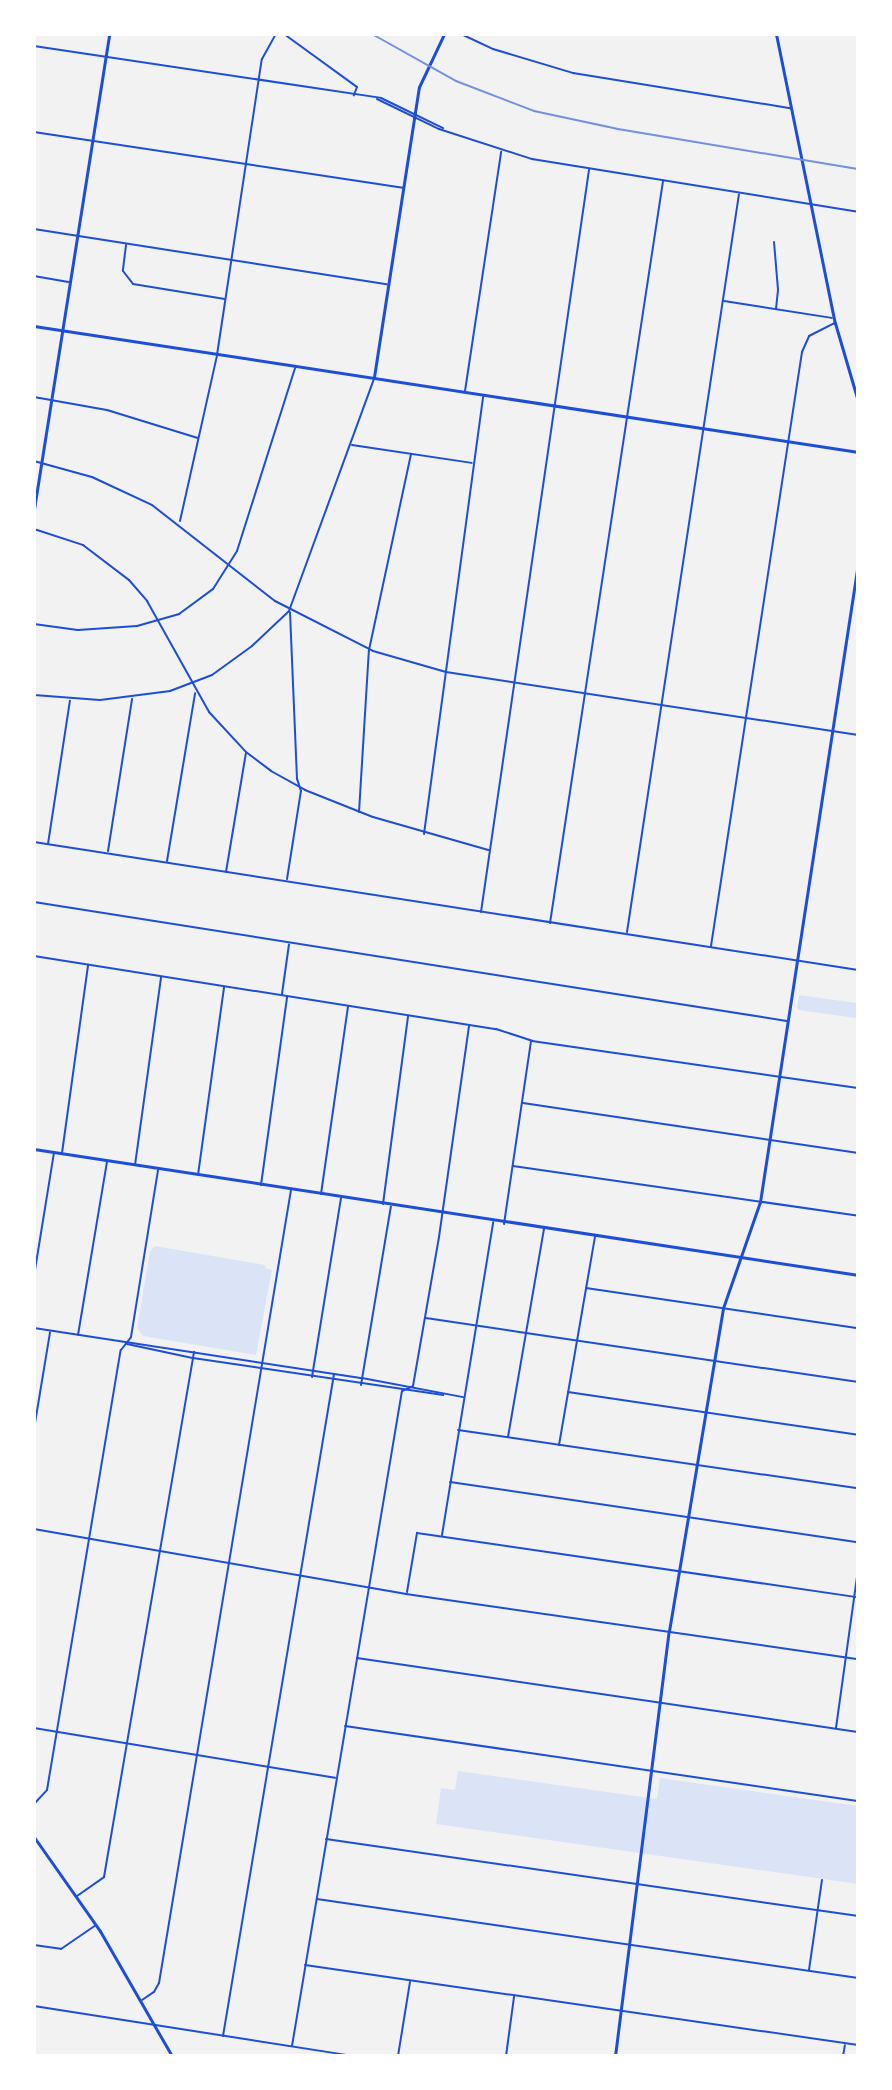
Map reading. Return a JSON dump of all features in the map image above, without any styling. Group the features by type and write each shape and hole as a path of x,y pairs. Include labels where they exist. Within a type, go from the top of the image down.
{"street":[{"path":"34,509 109,34"},
{"path":"179,523 217,355 259,80 265,52 276,34"},
{"path":"284,34 357,87 354,95"},
{"path":"286,881 300,787 289,611 374,379 421,79 444,34"},
{"path":"461,34 496,50 573,73 791,108"},
{"path":"770,34 776,35 835,320 858,401"},
{"path":"34,46 377,99 501,151 589,170 858,212"},
{"path":"34,132 403,188"},
{"path":"465,393 501,151"},
{"path":"481,912 589,170"},
{"path":"550,923 663,181"},
{"path":"626,934 739,194"},
{"path":"34,229 388,284"},
{"path":"774,242 778,290 776,309"},
{"path":"127,244 123,271 133,284 225,299"},
{"path":"34,276 70,282"},
{"path":"723,301 835,320"},
{"path":"710,947 803,346 815,331 835,320"},
{"path":"34,326 858,452"},
{"path":"34,624 93,630 159,621 198,602 230,566 244,533 295,367"},
{"path":"424,834 483,395"},
{"path":"34,397 124,414 198,438"},
{"path":"350,445 474,464"},
{"path":"359,812 369,650 411,454"},
{"path":"34,461 102,481 179,523 289,611 369,650 446,672 858,735"},
{"path":"34,529 74,540 104,558 138,590 159,621 195,692 246,752 300,787 359,812 424,834 490,850"},
{"path":"615,2056 632,1945 669,1631 723,1308 760,1202 858,563"},
{"path":"34,695 71,700 132,698 190,684 223,669 289,611"},
{"path":"167,863 195,692"},
{"path":"107,853 132,698"},
{"path":"48,844 71,700"},
{"path":"226,872 246,752"},
{"path":"34,842 858,970"},
{"path":"34,902 788,1021"},
{"path":"282,995 289,942"},
{"path":"34,956 500,1030 532,1041 858,1088"},
{"path":"62,1153 89,964"},
{"path":"135,1165 161,976"},
{"path":"198,1175 224,986"},
{"path":"261,1185 287,996"},
{"path":"321,1194 348,1006"},
{"path":"383,1204 408,1015"},
{"path":"413,1386 469,1025"},
{"path":"504,1224 532,1041"},
{"path":"523,1103 858,1153"},
{"path":"34,1149 504,1224 858,1275"},
{"path":"34,1276 55,1152"},
{"path":"78,1335 108,1160"},
{"path":"513,1166 858,1216"},
{"path":"34,1804 47,1790 121,1350 131,1337 159,1169"},
{"path":"141,2001 158,1987 291,1190"},
{"path":"312,1377 341,1198"},
{"path":"361,1385 391,1206"},
{"path":"441,1536 493,1222"},
{"path":"508,1437 544,1229"},
{"path":"559,1445 595,1237"},
{"path":"586,1288 858,1328"},
{"path":"424,1318 858,1382"},
{"path":"34,1328 413,1386 446,1395"},
{"path":"34,1429 50,1331"},
{"path":"126,1343 130,1347 361,1385 463,1397"},
{"path":"76,1897 104,1877 194,1352"},
{"path":"223,2036 334,1374"},
{"path":"402,1391 413,1386"},
{"path":"292,2046 402,1391"},
{"path":"568,1392 858,1435"},
{"path":"458,1430 858,1488"},
{"path":"450,1482 858,1542"},
{"path":"34,1529 300,1573 406,1594 858,1659"},
{"path":"406,1594 417,1533 856,1597"},
{"path":"836,1728 858,1570"},
{"path":"357,1658 858,1732"},
{"path":"345,1726 858,1801"},
{"path":"34,1728 336,1779"},
{"path":"34,1837 96,1925 172,2056"},
{"path":"326,1839 858,1916"},
{"path":"809,1971 822,1880"},
{"path":"316,1899 858,1978"},
{"path":"34,1945 61,1949 96,1925"},
{"path":"305,1965 858,2045"},
{"path":"398,2056 410,1981"},
{"path":"506,2056 514,1996"},
{"path":"34,2006 354,2056"},
{"path":"843,2056 845,2044"}],"shaded area":[{"path":"799,995 858,1003 856,1018 797,1010"},
{"path":"155,1246 265,1265 265,1268 272,1270 256,1355 143,1336 137,1328 150,1251"},
{"path":"458,1771 657,1799 660,1778 858,1806 858,1884 436,1824 441,1788 455,1790"}],"railway":[{"path":"372,34 456,81 534,111 618,129 858,169"}]}
